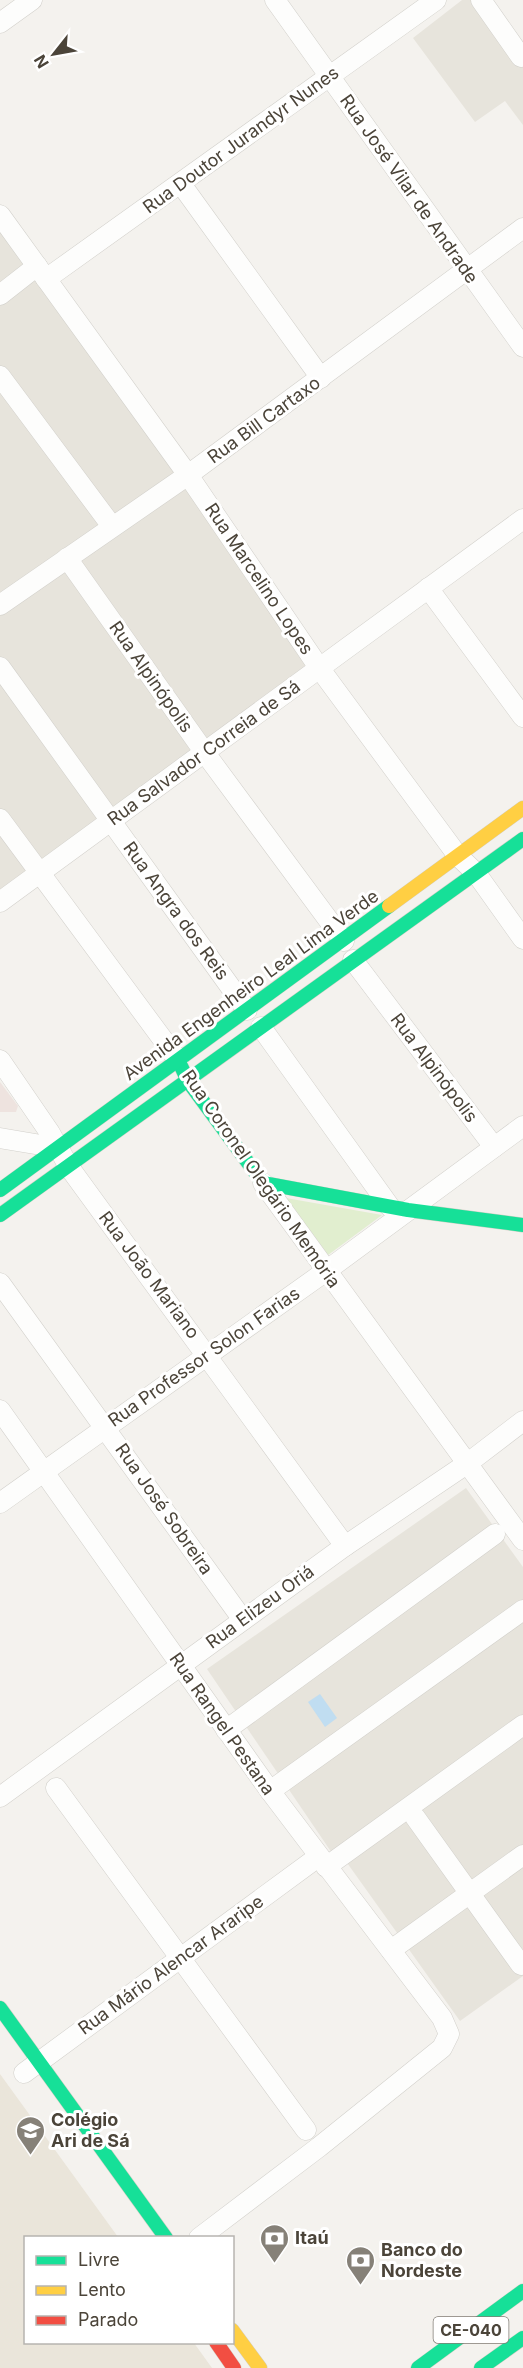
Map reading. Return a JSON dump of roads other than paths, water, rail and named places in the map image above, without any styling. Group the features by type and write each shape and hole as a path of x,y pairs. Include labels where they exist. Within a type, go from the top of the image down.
{"main road":[{"name":"Avenida Engenheiro Leal Lima Verde","path":"0,1190 344,941 523,808"},
{"path":"0,1215 523,839"},
{"name":"Rua Coronel Olegário Memória","path":"178,1060 188,1080 263,1183"},
{"path":"263,1183 399,1209 523,1225"},
{"path":"0,2008 28,2070 164,2236"},
{"name":"CE-040","path":"418,2368 523,2291"},
{"path":"234,2333 260,2368"},
{"name":"CE-040","path":"481,2368 523,2338"},
{"path":"217,2344 234,2368"}],"street":[{"path":"0,23 32,0"},
{"name":"Rua José Vilar de Andrade","path":"275,0 523,347"},
{"name":"Rua Doutor Jurandyr Nunes","path":"0,295 42,273 181,184 436,0"},
{"path":"481,0 521,57"},
{"path":"181,184 321,378"},
{"name":"Rua Marcelino Lopes","path":"0,215 188,475 320,669 458,856 476,873 523,939"},
{"name":"Rua Bill Cartaxo","path":"0,605 111,525 188,475 523,228"},
{"path":"0,376 111,525"},
{"name":"Rua Salvador Correia de Sá","path":"0,902 523,519"},
{"name":"Rua Alpinópolis","path":"67,558 205,753 344,941"},
{"path":"428,588 523,717"},
{"name":"Rua Angra dos Reis","path":"0,667 247,1010"},
{"name":"Rua Coronel Olegário Memória","path":"0,819 178,1060"},
{"name":"Rua Alpinópolis","path":"353,960 494,1147"},
{"path":"261,1027 399,1209"},
{"name":"Rua João Mariano","path":"0,1060 59,1148 69,1167 208,1354 345,1546"},
{"name":"Rua Professor Solon Farias","path":"0,1503 105,1426 326,1271 399,1209 523,1126"},
{"path":"0,1138 59,1148"},
{"name":"Rua Coronel Olegário Memória","path":"263,1183 523,1539"},
{"name":"Rua José Sobreira","path":"0,1283 243,1620"},
{"name":"Rua Rangel Pestana","path":"0,1410 270,1791 442,2018 449,2034 442,2048 319,2147 202,2236"},
{"name":"Rua Elizeu Oriá","path":"0,1797 345,1546 468,1463 523,1421"},
{"path":"226,1730 495,1534"},
{"path":"270,1791 523,1610"},
{"name":"Rua Mário Alencar Araripe","path":"28,2070 181,1958 523,1725"},
{"path":"56,1788 306,2130"},
{"path":"415,1817 521,1965"},
{"path":"391,1950 523,1855"}],"water":[{"path":"320,1694 337,1718 325,1727 308,1702"}],"place":[{"name":"Colégio Ari de Sá","path":"30,2156"},
{"name":"Itaú","path":"274,2264"},
{"name":"Banco do Nordeste","path":"360,2286"}]}
